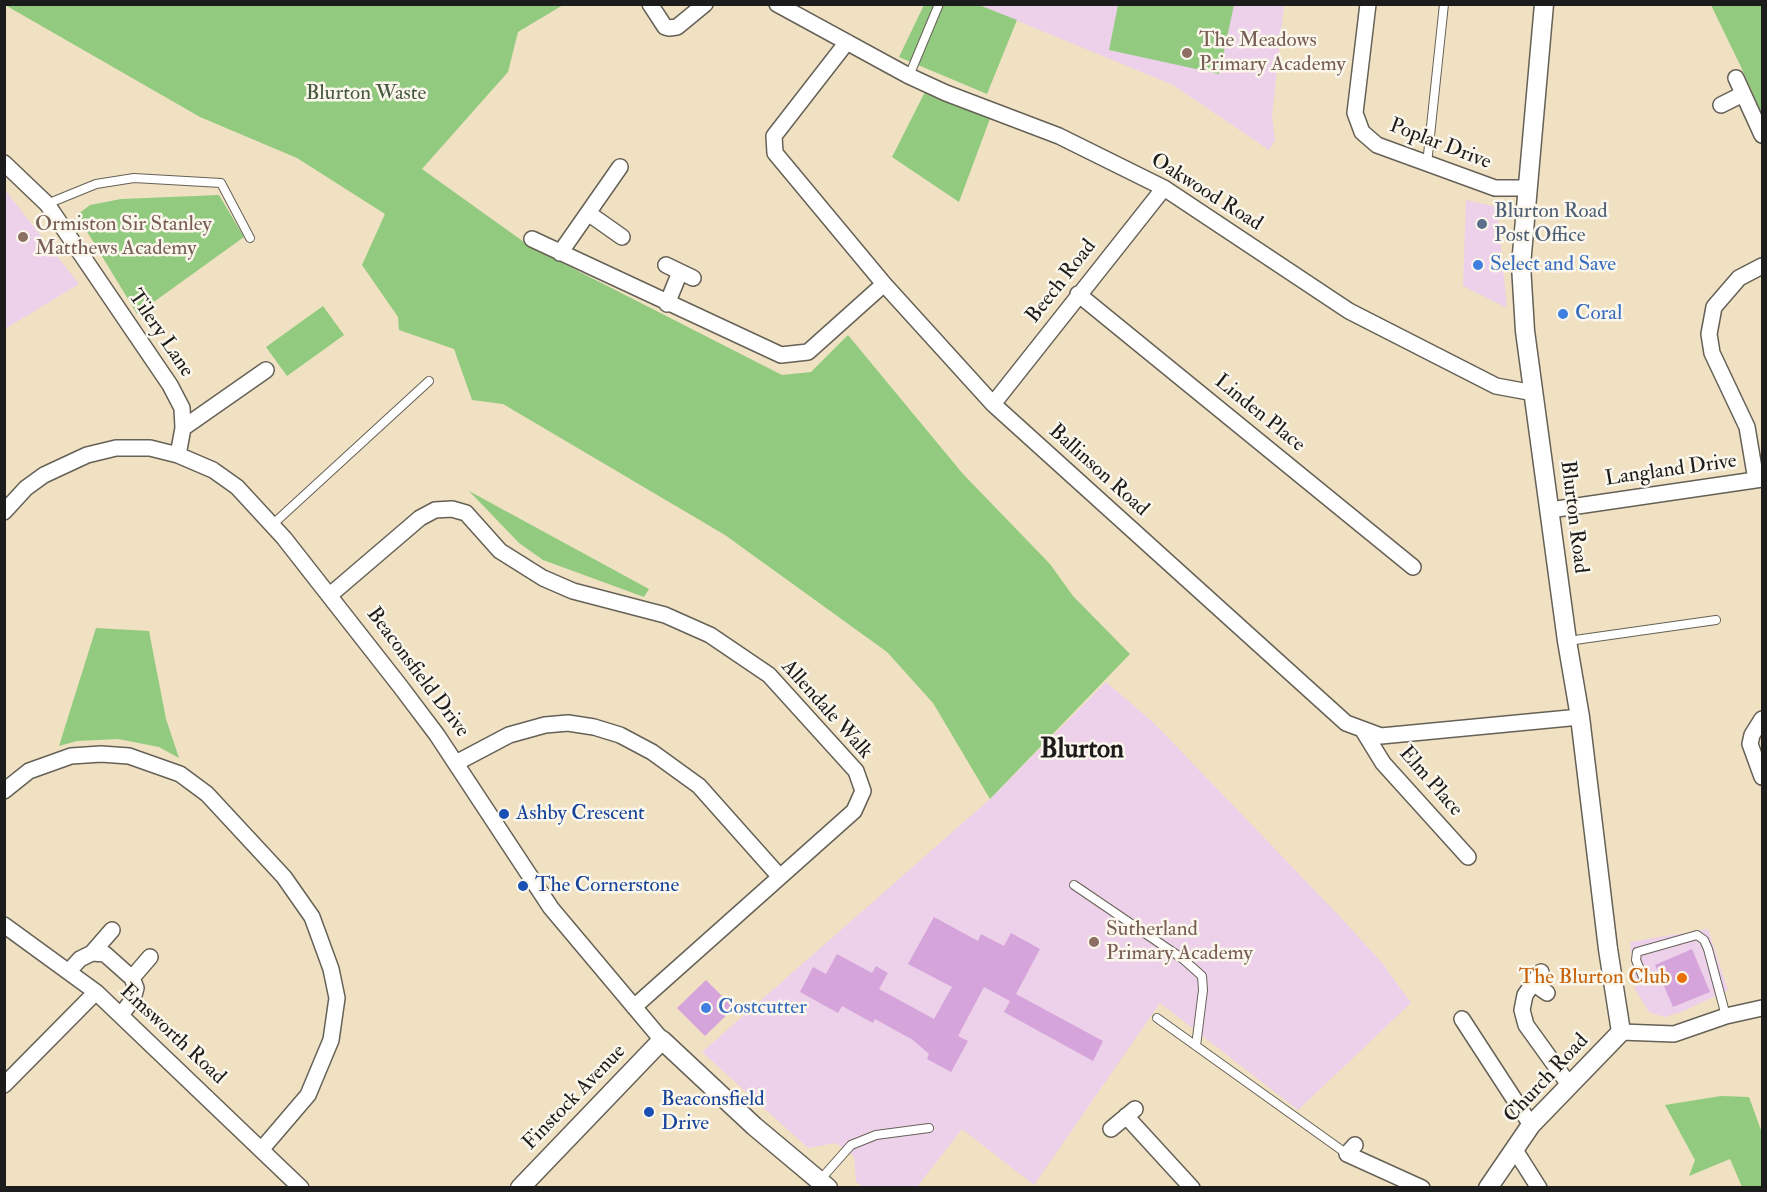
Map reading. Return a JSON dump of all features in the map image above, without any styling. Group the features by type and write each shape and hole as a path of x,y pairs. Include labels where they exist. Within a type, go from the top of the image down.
{"street":[{"path":"651,4 665,27 669,28 677,27 705,4"},
{"name":"Oakwood Road","path":"777,4 909,76 956,97 1059,136 1164,188 1349,311 1496,386 1534,393"},
{"name":"Poplar Drive","path":"1368,4 1355,113 1362,132 1377,146 1495,188 1527,188"},
{"name":"Blurton Road","path":"1544,4 1521,265 1525,331 1567,641 1580,717 1606,938 1621,1032"},
{"name":"Ballinson Road","path":"847,42 774,136 773,147 884,284 993,404 1346,723 1364,732 1382,736 1580,717"},
{"path":"1736,78 1762,135"},
{"path":"1721,105 1743,94"},
{"name":"Tilery Lane","path":"4,163 47,204 170,385 182,408 183,428 178,455"},
{"path":"560,253 620,167"},
{"name":"Beech Road","path":"993,404 1164,188"},
{"path":"588,213 622,237"},
{"path":"532,239 667,304 781,355 790,356 808,352 884,284"},
{"path":"1759,480 1747,427 1712,353 1708,334 1714,307 1739,278 1762,266"},
{"path":"667,304 680,272"},
{"name":"Linden Place","path":"1078,294 1413,567"},
{"path":"183,428 266,370"},
{"name":"Beaconsfield Drive","path":"4,512 26,488 44,475 87,455 116,448 150,448 178,455 213,470 237,487 330,595 456,763 551,908 662,1040 754,1126 824,1184"},
{"name":"Langland Drive","path":"1550,510 1759,480"},
{"name":"Allendale Walk","path":"330,595 420,519 435,510 452,509 466,513 500,551 543,578 582,594 665,615 710,635 769,675 856,771 863,791 854,811 634,1006"},
{"path":"1762,719 1752,735 1750,744 1762,777"},
{"path":"456,763 509,735 545,725 568,723 594,727 620,735 652,752 699,786 780,877"},
{"name":"Elm Place","path":"1364,732 1383,763 1468,856"},
{"path":"4,791 29,771 71,756 101,754 129,756 180,774 207,794 284,877 312,917 331,969 338,998 331,1040 308,1095 261,1150"},
{"name":"Emsworth Road","path":"4,925 96,992 301,1188"},
{"path":"69,971 80,959 92,953 112,930"},
{"path":"92,953 105,954 132,978 136,988 133,999 121,1015"},
{"path":"132,978 150,957"},
{"path":"1547,993 1537,977 1525,995 1522,1010 1526,1025 1570,1086"},
{"path":"4,1085 96,992"},
{"path":"1621,1032 1674,1034 1726,1016 1762,1008"},
{"path":"1462,1019 1531,1125"},
{"name":"Church Road","path":"1488,1188 1531,1125 1621,1032"},
{"name":"Finstock Avenue","path":"520,1188 662,1040"},
{"path":"1111,1129 1131,1112 1192,1188"},
{"path":"1351,1149 1422,1188"},
{"path":"1515,1150 1539,1188"}],"lane":[{"path":"909,76 939,4"},
{"path":"1427,164 1444,4"},
{"path":"47,204 96,184 134,178 221,183 250,238"},
{"path":"272,525 429,381"},
{"path":"1567,641 1716,620"},
{"path":"1074,885 1183,959 1202,976 1203,990 1196,1046"},
{"path":"1644,977 1636,960 1637,952 1697,935 1704,940 1708,950 1726,1016"},
{"path":"1157,1018 1351,1149"},
{"path":"824,1184 851,1145 876,1135 929,1128"}],"shaded area":[{"name":"The Meadows Primary Academy","path":"979,5 1284,5 1272,116 1275,140 1269,150 1173,85"},
{"name":"Ormiston Sir Stanley Matthews Academy","path":"5,190 79,284 4,329"},
{"path":"1466,200 1497,207 1507,308 1463,286"},
{"name":"Sutherland Primary Academy","path":"1106,682 1155,724 1344,921 1383,964 1411,1003 1298,1110 1160,1003 1034,1185 962,1129 917,1187 863,1187 856,1182 854,1156 836,1143 808,1148 702,1052 990,799"},
{"path":"1708,929 1728,990 1684,1011 1665,1017 1649,1012 1635,989 1630,942"}],"green space":[{"name":"Blurton Waste","path":"5,5 563,5 518,32 508,72 422,169 531,247 782,375 811,372 848,335 963,474 1050,564 1073,596 1130,654 990,799 933,703 887,652 725,535 503,404 472,400 454,349 399,330 398,317 362,265 385,214 297,158 200,117"},
{"path":"924,5 979,5 1017,20 987,94 899,57"},
{"path":"1118,5 1234,5 1219,74 1109,50"},
{"path":"1711,5 1762,5 1762,114 1742,69"},
{"path":"926,90 991,116 959,202 892,157"},
{"path":"219,195 244,237 137,314 77,215 90,205 121,199"},
{"path":"323,306 344,335 287,376 266,347"},
{"path":"469,491 649,589 644,597 543,560 519,543"},
{"path":"96,628 149,631 166,719 179,758 159,747 118,739 77,741 59,746"},
{"path":"1721,1096 1749,1097 1762,1133 1762,1187 1742,1187 1730,1159 1689,1176 1695,1160 1665,1105"}],"building":[{"path":"934,917 978,941 981,934 1004,946 1011,933 1040,949 1016,994 1103,1041 1093,1061 1004,1012 1010,1001 984,987 958,1036 968,1041 951,1072 927,1059 929,1054 913,1040 875,1019 873,1023 842,1006 838,1013 800,992 813,967 826,974 837,954 872,973 876,966 888,973 879,989 934,1019 952,987 908,964"},
{"name":"The Blurton Club","path":"1692,949 1710,992 1673,1007 1655,965"},
{"name":"Costcutter","path":"706,980 734,1008 705,1036 677,1008"}],"place":[{"name":"The Meadows Primary Academy","path":"1187,53"},
{"name":"Blurton Road Post Office","path":"1482,224"},
{"name":"Ormiston Sir Stanley Matthews Academy","path":"23,237"},
{"name":"Select and Save","path":"1478,265"},
{"name":"Coral","path":"1563,314"},
{"name":"Ashby Crescent","path":"504,814"},
{"name":"The Cornerstone","path":"523,886"},
{"name":"Sutherland Primary Academy","path":"1094,942"},
{"name":"The Blurton Club","path":"1682,978"},
{"name":"Costcutter","path":"706,1008"},
{"name":"Beaconsfield Drive","path":"649,1112"}],"district":[{"name":"Blurton","path":"1082,751"}]}
